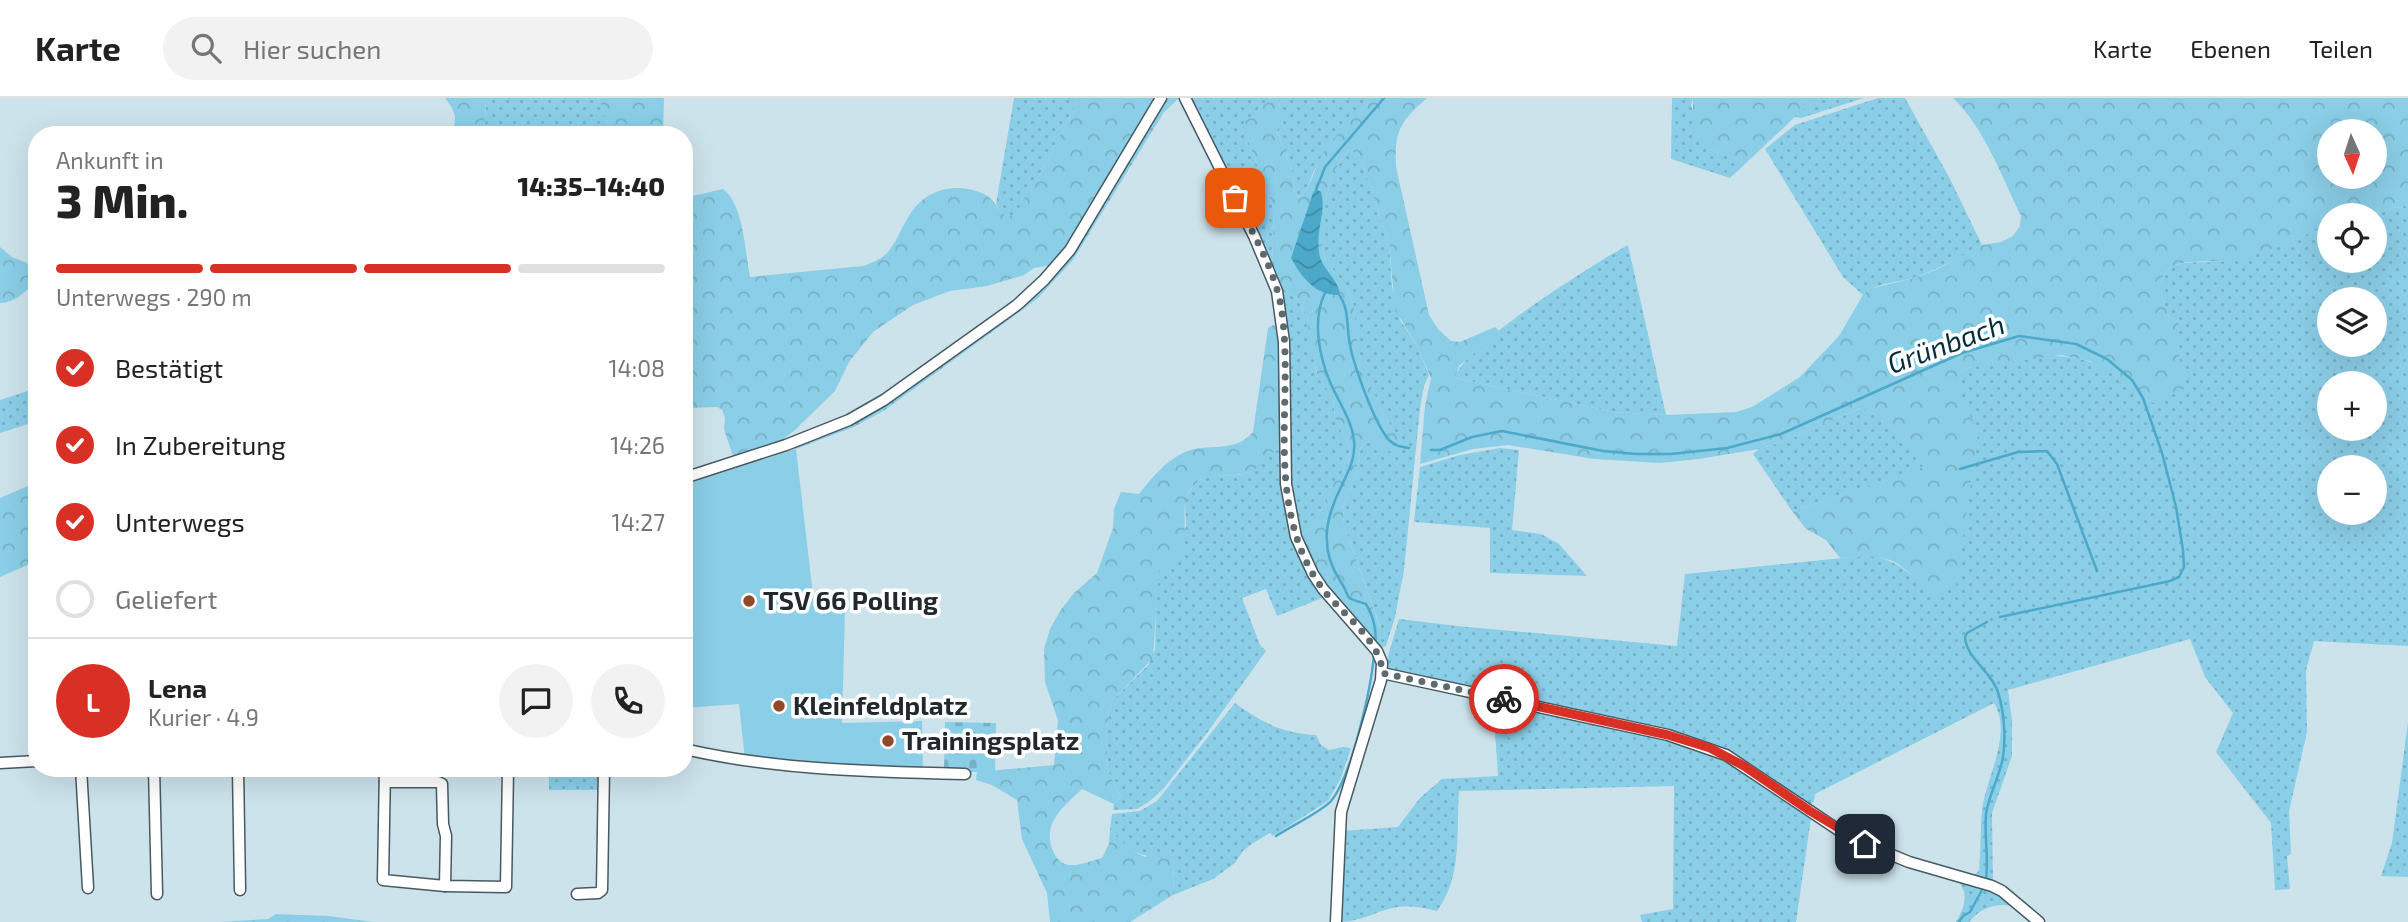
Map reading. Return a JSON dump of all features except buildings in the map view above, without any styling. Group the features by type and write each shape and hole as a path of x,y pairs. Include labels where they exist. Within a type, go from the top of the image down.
{"street":[{"path":"693,475 786,445 849,419 884,400 1031,293 1070,250 1161,98"},
{"path":"1185,98 1254,236 1277,291 1284,342 1286,484 1296,537 1313,574 1374,647 1382,673 1341,812 1336,922"},
{"path":"1382,673 1668,735 1710,748 1744,766 1846,835 1909,862 2002,891 2039,922"},
{"path":"693,751 744,761 807,767 965,774"},
{"path":"0,763 28,761"},
{"path":"82,777 88,888"},
{"path":"154,777 157,894"},
{"path":"237,777 240,890"},
{"path":"385,777 383,880 444,886 506,887 508,777"},
{"path":"577,894 598,893 602,890 604,777"},
{"path":"385,782 442,784 446,836 444,886"}],"green space":[{"path":"445,98 486,98 484,126 454,126 452,107"},
{"path":"486,98 598,98 607,126 484,126"},
{"path":"598,98 664,98 663,126 607,126"},
{"path":"1014,98 1077,98 1074,109 1039,176 1015,215 1007,216 1002,214 996,204"},
{"path":"1077,98 1157,98 1068,245 1052,265 1034,268 1024,275 987,286 950,291 913,305 873,332 849,362 835,391 795,430 782,440 733,456 724,429 725,418 722,410 717,407 693,408 693,196 723,189 730,196 739,217 750,277 863,266 882,258 894,244 915,207 923,199 942,190 974,190 988,196 1007,216 1014,215 1039,176 1074,109"},
{"path":"1168,98 1180,98 1181,100 1178,99 1164,112 1073,260 1037,299 885,410 854,427 796,449 791,447 841,427 1034,295"},
{"path":"1189,98 1272,98 1246,121 1250,146 1274,209 1272,267"},
{"path":"1272,98 1276,98 1281,114 1277,131 1293,174 1295,193 1299,198 1307,188 1328,146 1373,98 1427,98 1401,127 1396,144 1396,167 1429,315 1438,329 1451,341 1460,342 1495,327 1500,332 1459,366 1455,378 1614,412 1667,415 1736,412 1752,407 1800,377 1839,336 1869,289 1914,278 1938,269 1982,245 2001,242 2013,236 2020,226 2021,216 1984,139 1953,98 2408,98 2408,205 2387,209 2387,203 2317,203 2317,231 2237,260 2186,263 2172,267 2163,278 2161,290 2169,317 2179,321 2176,341 2186,388 2153,403 2139,399 2114,375 2089,361 2061,355 1966,368 1959,373 1957,385 1978,433 1956,586 1932,596 1910,573 1892,561 1871,556 1840,558 1826,540 1806,529 1792,511 1923,467 1888,425 1860,408 1782,442 1759,449 1699,459 1660,463 1594,459 1508,445 1473,449 1420,464 1425,406 1431,378 1416,344 1395,310 1389,243 1361,158 1356,151 1349,150 1332,174 1322,219 1322,247 1325,259 1346,287 1354,306 1358,351 1380,408 1402,444 1402,451 1394,454 1370,440 1361,446 1356,474 1343,508 1344,525 1381,630 1373,641 1318,576 1301,535 1314,525 1336,479 1347,466 1349,446 1335,418 1333,396 1318,378 1307,315 1298,300 1279,286 1272,267 1274,209 1250,146 1245,121"},
{"path":"1276,98 1373,98 1327,149 1299,198 1295,193 1293,174 1277,131 1281,110"},
{"path":"1672,98 1693,98 1691,105 1707,149 1733,157 1745,164 1730,178 1671,159"},
{"path":"1693,98 1815,98 1745,164 1733,157 1707,149 1699,143 1693,118"},
{"path":"1815,98 1864,98 1801,118 1794,117"},
{"path":"1878,98 1905,98 1949,177 1982,245 1933,270 1881,285 1863,295 1843,277 1765,149 1795,125"},
{"path":"1349,150 1356,151 1361,158 1389,243 1392,286 1400,320 1416,344 1429,375 1420,408 1404,570 1386,646 1378,648 1373,641 1381,629 1344,525 1343,508 1356,474 1361,446 1370,440 1402,451 1402,444 1380,408 1357,351 1354,306 1346,287 1325,259 1322,247 1322,219 1332,174"},
{"path":"2408,205 2408,646 2314,641 2306,670 2307,732 2289,811 2291,854 2287,856 2290,889 2275,890 2271,823 2216,752 2233,713 2205,677 2190,639 2008,690 2012,721 2012,756 1992,813 1991,881 1972,876 1979,871 1984,797 2000,742 1999,715 1994,703 1815,794 1814,801 1809,806 1716,747 1695,739 1390,672 1386,663 1399,619 1677,646 1685,574 1872,555 1891,561 1905,570 1932,595 1978,434 1956,385 1959,373 1966,368 2004,361 2062,356 2099,366 2139,399 2179,363 2175,341 2179,321 2169,317 2161,290 2166,272 2176,265 2230,260 2273,248 2317,231 2317,273 2387,273 2387,209"},
{"path":"1628,245 1666,415 1614,412 1455,378 1463,364 1480,346 1504,327"},
{"path":"0,247 12,257 28,263 28,289 16,298 0,303"},
{"path":"1279,286 1298,300 1307,315 1318,378 1333,396 1335,418 1349,446 1350,457 1314,525 1301,535 1290,496"},
{"path":"1279,326 1281,442 1254,470 1205,478 1193,486 1188,494 1183,545 1172,562 1159,571 1153,658 1114,699 1109,711 1106,738 1108,771 1121,797 1114,804 1082,789 1056,817 1050,834 1055,855 1067,865 1078,865 1102,858 1109,844 1110,830 1135,852 1145,857 1170,856 1174,861 1173,895 1130,922 1050,922 1047,893 1022,839 1017,800 992,785 976,780 977,772 1054,765 1058,720 1045,682 1044,649 1050,629 1074,593 1097,573 1113,528 1114,509 1121,492 1139,494 1164,466 1183,453 1229,446 1253,432 1268,328"},
{"path":"28,391 28,424 0,433 0,400"},
{"path":"1860,408 1888,425 1924,467 1792,511 1753,454 1759,449 1782,442"},
{"path":"1281,442 1284,496 1325,597 1277,616 1266,589 1242,598 1260,645 1266,651 1164,788 1137,809 1113,810 1114,804 1121,797 1108,771 1106,738 1109,711 1114,699 1148,665 1155,650 1158,571 1172,562 1186,527 1185,499 1195,483 1209,476 1239,475 1252,471"},
{"path":"1500,448 1519,450 1512,530 1541,534 1559,544 1587,576 1490,573 1490,528 1414,522 1420,467 1460,455"},
{"name":"TSV 66 Polling","path":"796,449 815,612 845,611 842,723 922,721 923,768 745,759 739,704 693,707 693,482"},
{"path":"28,486 28,565 0,577 0,498"},
{"path":"1493,701 1670,739 1698,748 1739,766 1811,818 1796,922 1642,922 1640,915 1673,909 1674,786 1459,791 1455,868 1451,883 1437,911 1398,907 1340,922 1342,831 1398,827 1420,798 1442,779 1498,776"},
{"path":"1235,703 1273,726 1316,735 1321,745 1329,750 1351,748 1341,778 1328,801 1273,836 1270,833 1253,843 1235,863 1213,879 1173,895 1174,860 1146,856 1131,849 1110,830 1112,814 1140,811 1157,801"},
{"path":"945,722 996,723 995,772 944,772"},
{"path":"2408,722 2408,877 2381,876 2392,843"},
{"path":"549,777 599,777 598,790 549,790"},
{"path":"1958,881 1993,891 2014,906 1989,907 1969,922 1956,922 1965,896"},
{"path":"276,914 328,916 374,922 218,922 268,919"}],"water":[{"path":"1316,189 1321,192 1323,207 1318,240 1320,257 1340,295 1331,295 1317,289 1300,272 1291,258"}],"waterway":[{"name":"Grünbach","path":"1316,190 1325,167 1384,98"},
{"path":"1325,293 1319,314 1320,349 1330,382 1351,426 1354,447 1351,465 1331,511 1327,546 1334,570 1349,597 1366,604 1369,609 1375,629 1375,645"},
{"name":"Grünbach","path":"1338,293 1346,311 1352,354 1372,409 1389,440 1398,446 1409,448"},
{"name":"Grünbach","path":"1431,450 1440,450 1472,437 1502,431 1603,451 1636,454 1671,454 1727,448 1781,434 1962,353 2019,336 2076,344 2107,359 2132,380 2143,398 2162,453 2176,507 2184,567 2179,577 2170,581 2000,617"},
{"path":"1960,469 2018,452 2047,451 2057,464 2097,571"},
{"name":"Grünbach","path":"1986,879 1986,814 2003,757 2004,724 1995,685 1970,652 1965,637 1967,633 1987,622"},
{"path":"1276,836 1326,805 1339,789 1359,731 1374,655"},
{"name":"Grünbach","path":"1959,922 1970,912 1982,890"}],"way so far":[{"path":"1235,198 1269,266 1280,304 1284,342 1288,502 1296,537 1313,574 1338,608 1377,651 1382,673 1504,699"}],"place":[{"name":"TSV 66 Polling","path":"749,601"},
{"name":"Kleinfeldplatz","path":"779,706"},
{"name":"Trainingsplatz","path":"888,741"}],"route":[{"path":"1504,699 1668,735 1710,748 1744,766 1846,835 1865,844"}]}
